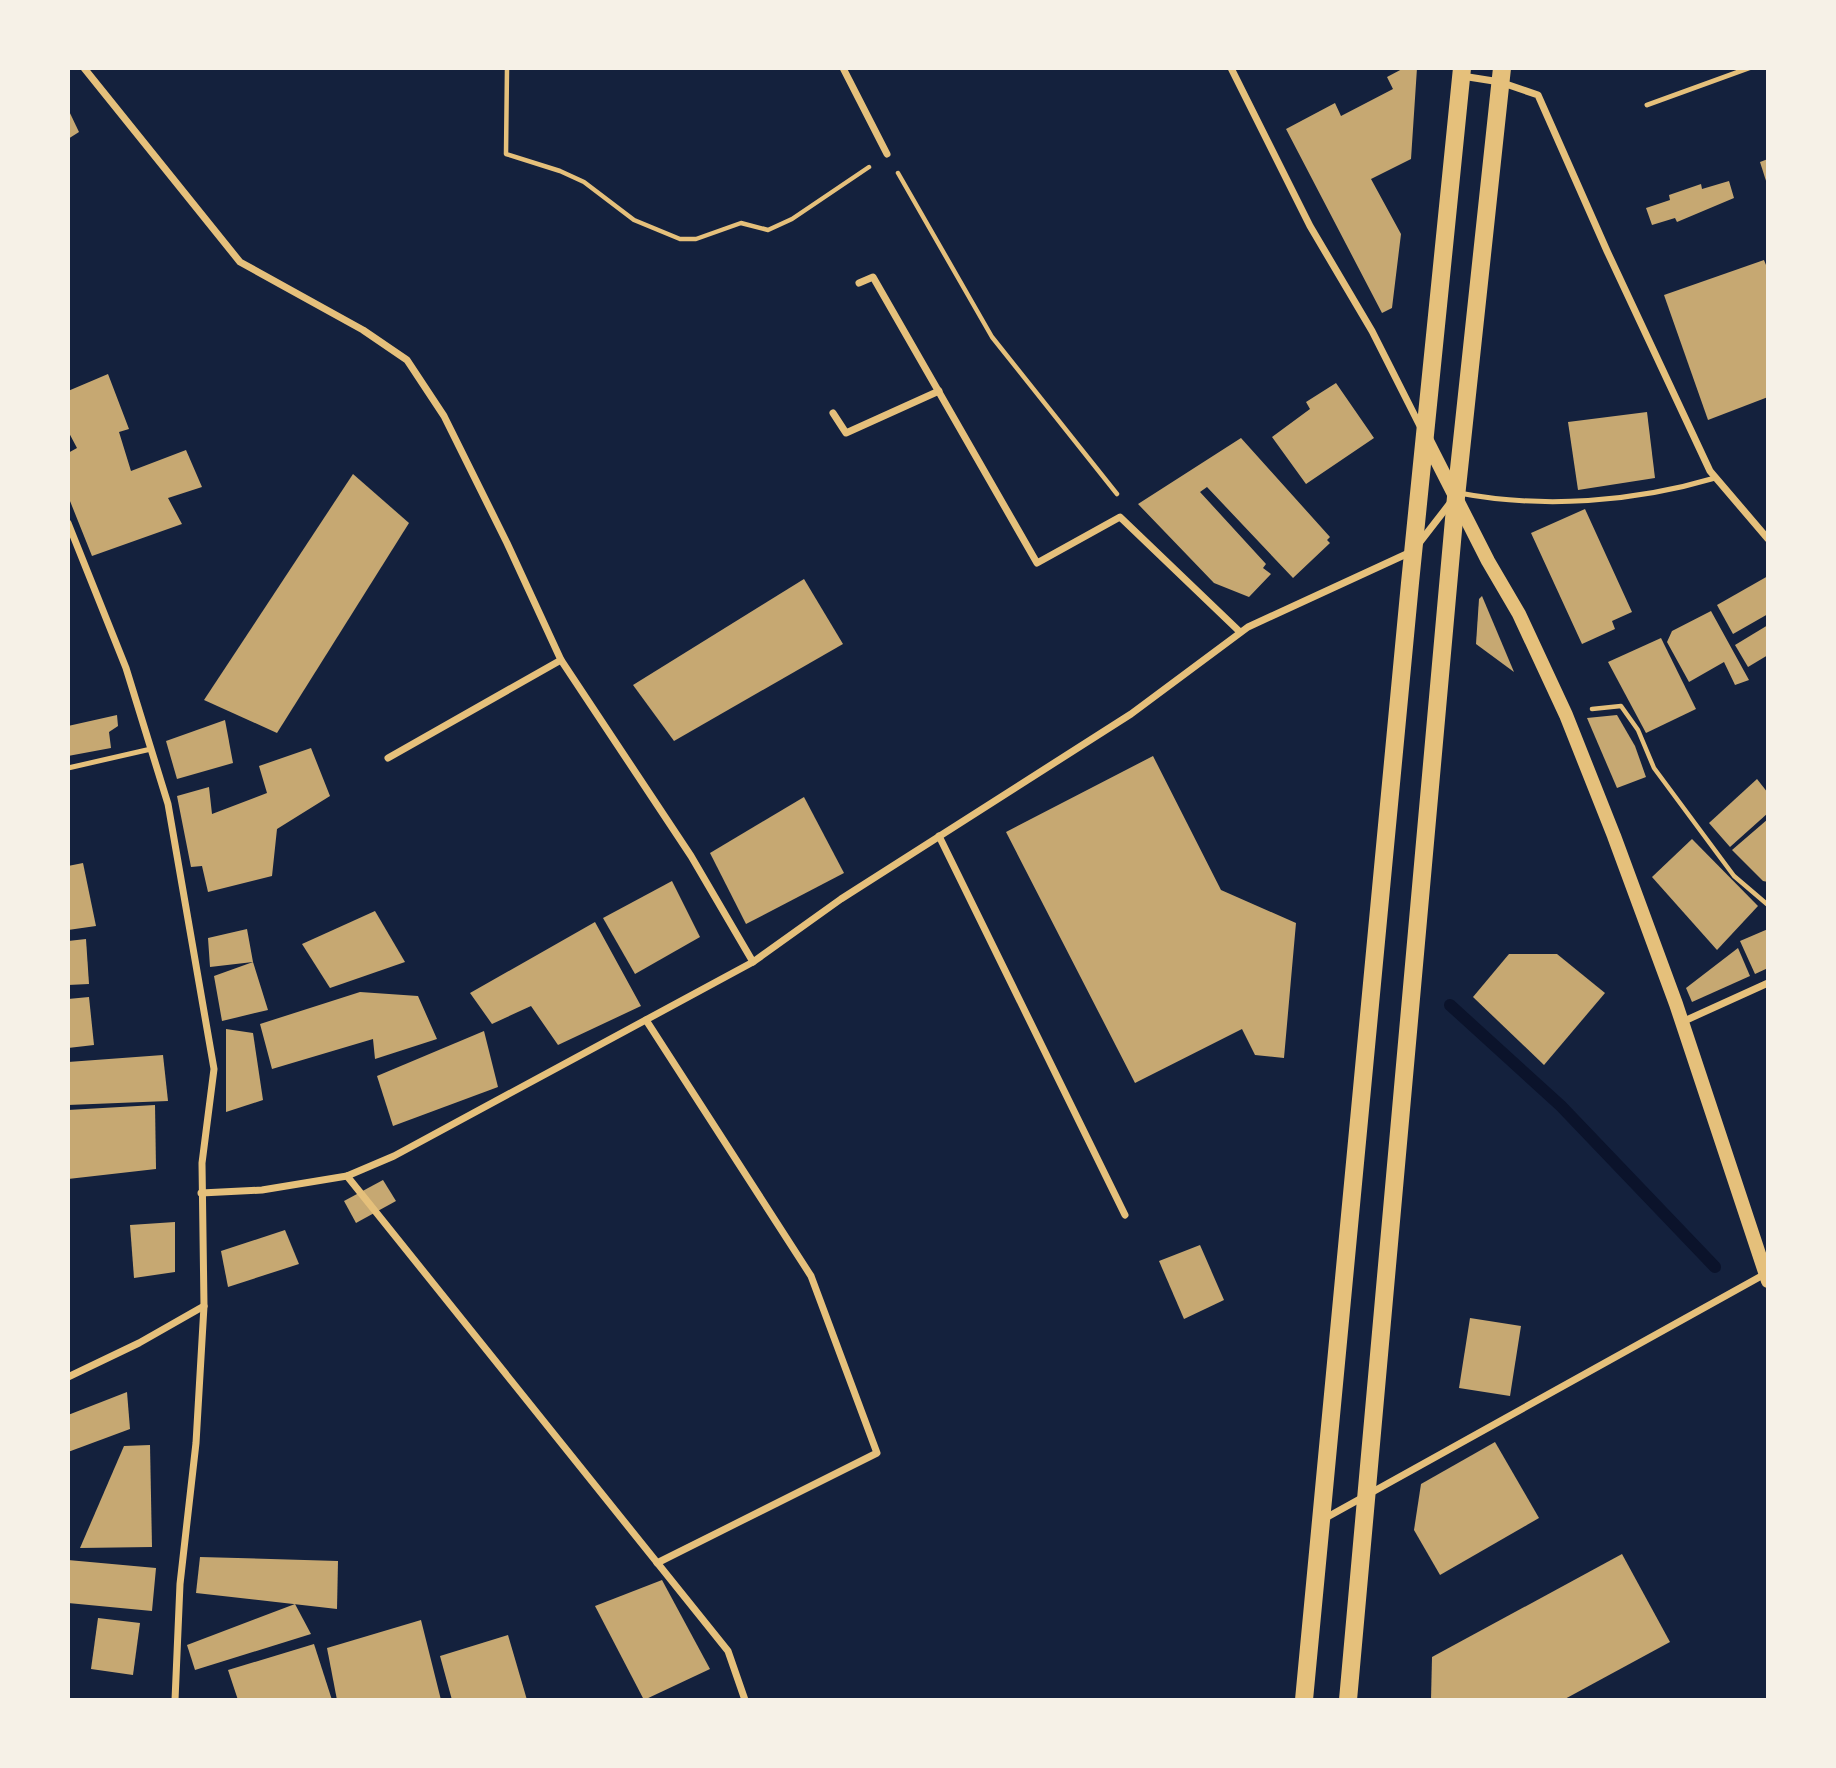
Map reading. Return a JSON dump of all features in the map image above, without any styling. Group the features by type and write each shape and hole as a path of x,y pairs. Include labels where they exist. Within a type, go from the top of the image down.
{"main road":[{"path":"1304,1700 1461,72"},
{"path":"1348,1700 1456,495 1501,75"},
{"path":"1425,437 1488,561 1519,614 1566,715 1614,836 1682,1022 1766,1278"}],"street":[{"path":"84,68 240,261 363,330 407,360 450,428 561,660 691,856 753,962"},
{"path":"842,68 887,154"},
{"path":"1231,68 1311,226 1378,342 1425,437"},
{"path":"1461,72 1501,75 1538,95 1607,251 1710,471 1768,539"},
{"path":"859,283 873,277 1037,563 1120,517 1240,632"},
{"path":"833,413 846,433 939,391"},
{"path":"201,1193 262,1190 347,1176 394,1156 753,962 841,899 1131,714 1240,632 1413,551 1456,495"},
{"path":"68,523 127,668 168,804 214,1069 202,1163 204,1306 196,1443 180,1584 175,1700"},
{"path":"388,758 561,660"},
{"path":"939,836 1125,1215"},
{"path":"1682,1022 1768,983"},
{"path":"646,1020 811,1276 877,1453 657,1563"},
{"path":"347,1176 728,1651 745,1700"},
{"path":"1321,1520 1766,1278"},
{"path":"68,1377 139,1343 204,1306"}],"lane":[{"path":"1647,105 1749,68"},
{"path":"1456,495 1496,500 1581,501 1684,488 1716,478"},
{"path":"68,768 151,749"}],"path":[{"path":"507,68 506,154 560,170 584,182 634,220 680,239 696,239 741,223 768,230 792,219 887,154 992,337 1122,500 1120,517"},
{"path":"1566,715 1581,710 1621,706 1638,730 1654,768 1734,876 1768,905"}],"building":[{"path":"1404,68 1417,68 1411,159 1371,179 1401,234 1392,308 1382,313 1286,129 1335,103 1341,116 1393,89 1387,77"},
{"path":"68,109 79,132 68,139"},
{"path":"1768,159 1768,184 1767,184 1760,162"},
{"path":"1729,181 1734,198 1677,222 1675,218 1652,225 1646,208 1670,200 1669,195 1701,184 1702,189"},
{"path":"1764,260 1768,270 1768,397 1708,420 1664,295"},
{"path":"108,374 129,429 119,432 131,471 186,450 202,487 168,498 182,524 92,556 68,496 68,453 77,448 68,431 68,391"},
{"path":"1336,383 1374,438 1306,484 1272,437 1310,409 1306,402"},
{"path":"1647,412 1655,478 1578,490 1568,422"},
{"path":"1241,438 1330,537 1327,540 1330,543 1293,578 1207,487 1200,492 1266,564 1263,568 1271,574 1249,597 1214,583 1138,504"},
{"path":"353,474 409,523 277,733 204,700"},
{"path":"1585,509 1632,612 1612,621 1615,629 1582,644 1531,533"},
{"path":"1768,576 1768,614 1733,634 1717,605"},
{"path":"804,579 843,644 674,741 633,685"},
{"path":"1482,596 1514,672 1476,644 1479,599"},
{"path":"1711,611 1749,680 1735,685 1724,662 1689,682 1667,642 1672,631"},
{"path":"1768,625 1768,655 1748,667 1735,645"},
{"path":"1661,638 1696,709 1646,733 1608,662"},
{"path":"117,715 118,726 109,732 111,748 68,756 68,726"},
{"path":"1617,715 1635,746 1646,777 1617,788 1587,718"},
{"path":"225,720 233,763 177,779 166,741"},
{"path":"311,748 330,796 277,829 272,876 208,892 202,866 191,867 177,796 209,787 212,814 267,793 259,766"},
{"path":"1153,756 1221,890 1296,923 1284,1058 1255,1055 1242,1029 1135,1083 1006,832"},
{"path":"1757,779 1768,793 1768,813 1730,847 1709,823"},
{"path":"804,797 844,873 746,924 710,853"},
{"path":"1768,819 1768,882 1763,881 1732,850"},
{"path":"1692,839 1758,906 1717,950 1652,877"},
{"path":"83,863 96,926 68,930 68,866"},
{"path":"672,881 700,937 635,974 603,918"},
{"path":"375,911 405,962 330,988 302,944"},
{"path":"595,922 641,1006 558,1045 531,1006 492,1024 470,993"},
{"path":"247,929 253,962 210,967 208,938"},
{"path":"1768,929 1768,968 1755,974 1740,941"},
{"path":"86,939 89,984 68,985 68,941"},
{"path":"1738,948 1750,976 1692,1002 1686,988"},
{"path":"1509,954 1557,954 1605,993 1544,1065 1473,997"},
{"path":"253,962 268,1010 222,1021 214,976"},
{"path":"360,992 418,996 437,1039 375,1059 373,1039 272,1069 260,1024"},
{"path":"89,997 94,1045 68,1048 68,999"},
{"path":"226,1029 253,1033 263,1100 226,1112"},
{"path":"484,1031 498,1087 393,1126 377,1076"},
{"path":"163,1055 168,1101 68,1105 68,1062"},
{"path":"155,1105 156,1169 68,1179 68,1110"},
{"path":"383,1180 396,1201 356,1223 344,1201"},
{"path":"175,1222 175,1272 134,1278 130,1225"},
{"path":"285,1230 299,1264 228,1287 221,1251"},
{"path":"1200,1245 1224,1300 1184,1319 1159,1261"},
{"path":"1470,1318 1521,1326 1510,1396 1459,1388"},
{"path":"127,1392 130,1429 68,1452 68,1415"},
{"path":"1495,1442 1539,1518 1440,1575 1414,1530 1421,1484"},
{"path":"150,1445 152,1547 80,1548 124,1446"},
{"path":"1622,1554 1670,1642 1563,1700 1431,1700 1432,1657"},
{"path":"200,1557 338,1561 337,1609 196,1593"},
{"path":"68,1560 156,1568 152,1611 68,1603"},
{"path":"662,1580 710,1669 644,1700 595,1606"},
{"path":"295,1604 311,1634 195,1670 187,1645"},
{"path":"98,1618 140,1623 133,1675 91,1669"},
{"path":"421,1620 441,1700 337,1700 327,1648"},
{"path":"508,1635 527,1700 452,1700 440,1656"},
{"path":"314,1644 332,1700 238,1700 228,1670"}],"waterway":[{"path":"1450,1005 1561,1106 1715,1267"}]}
